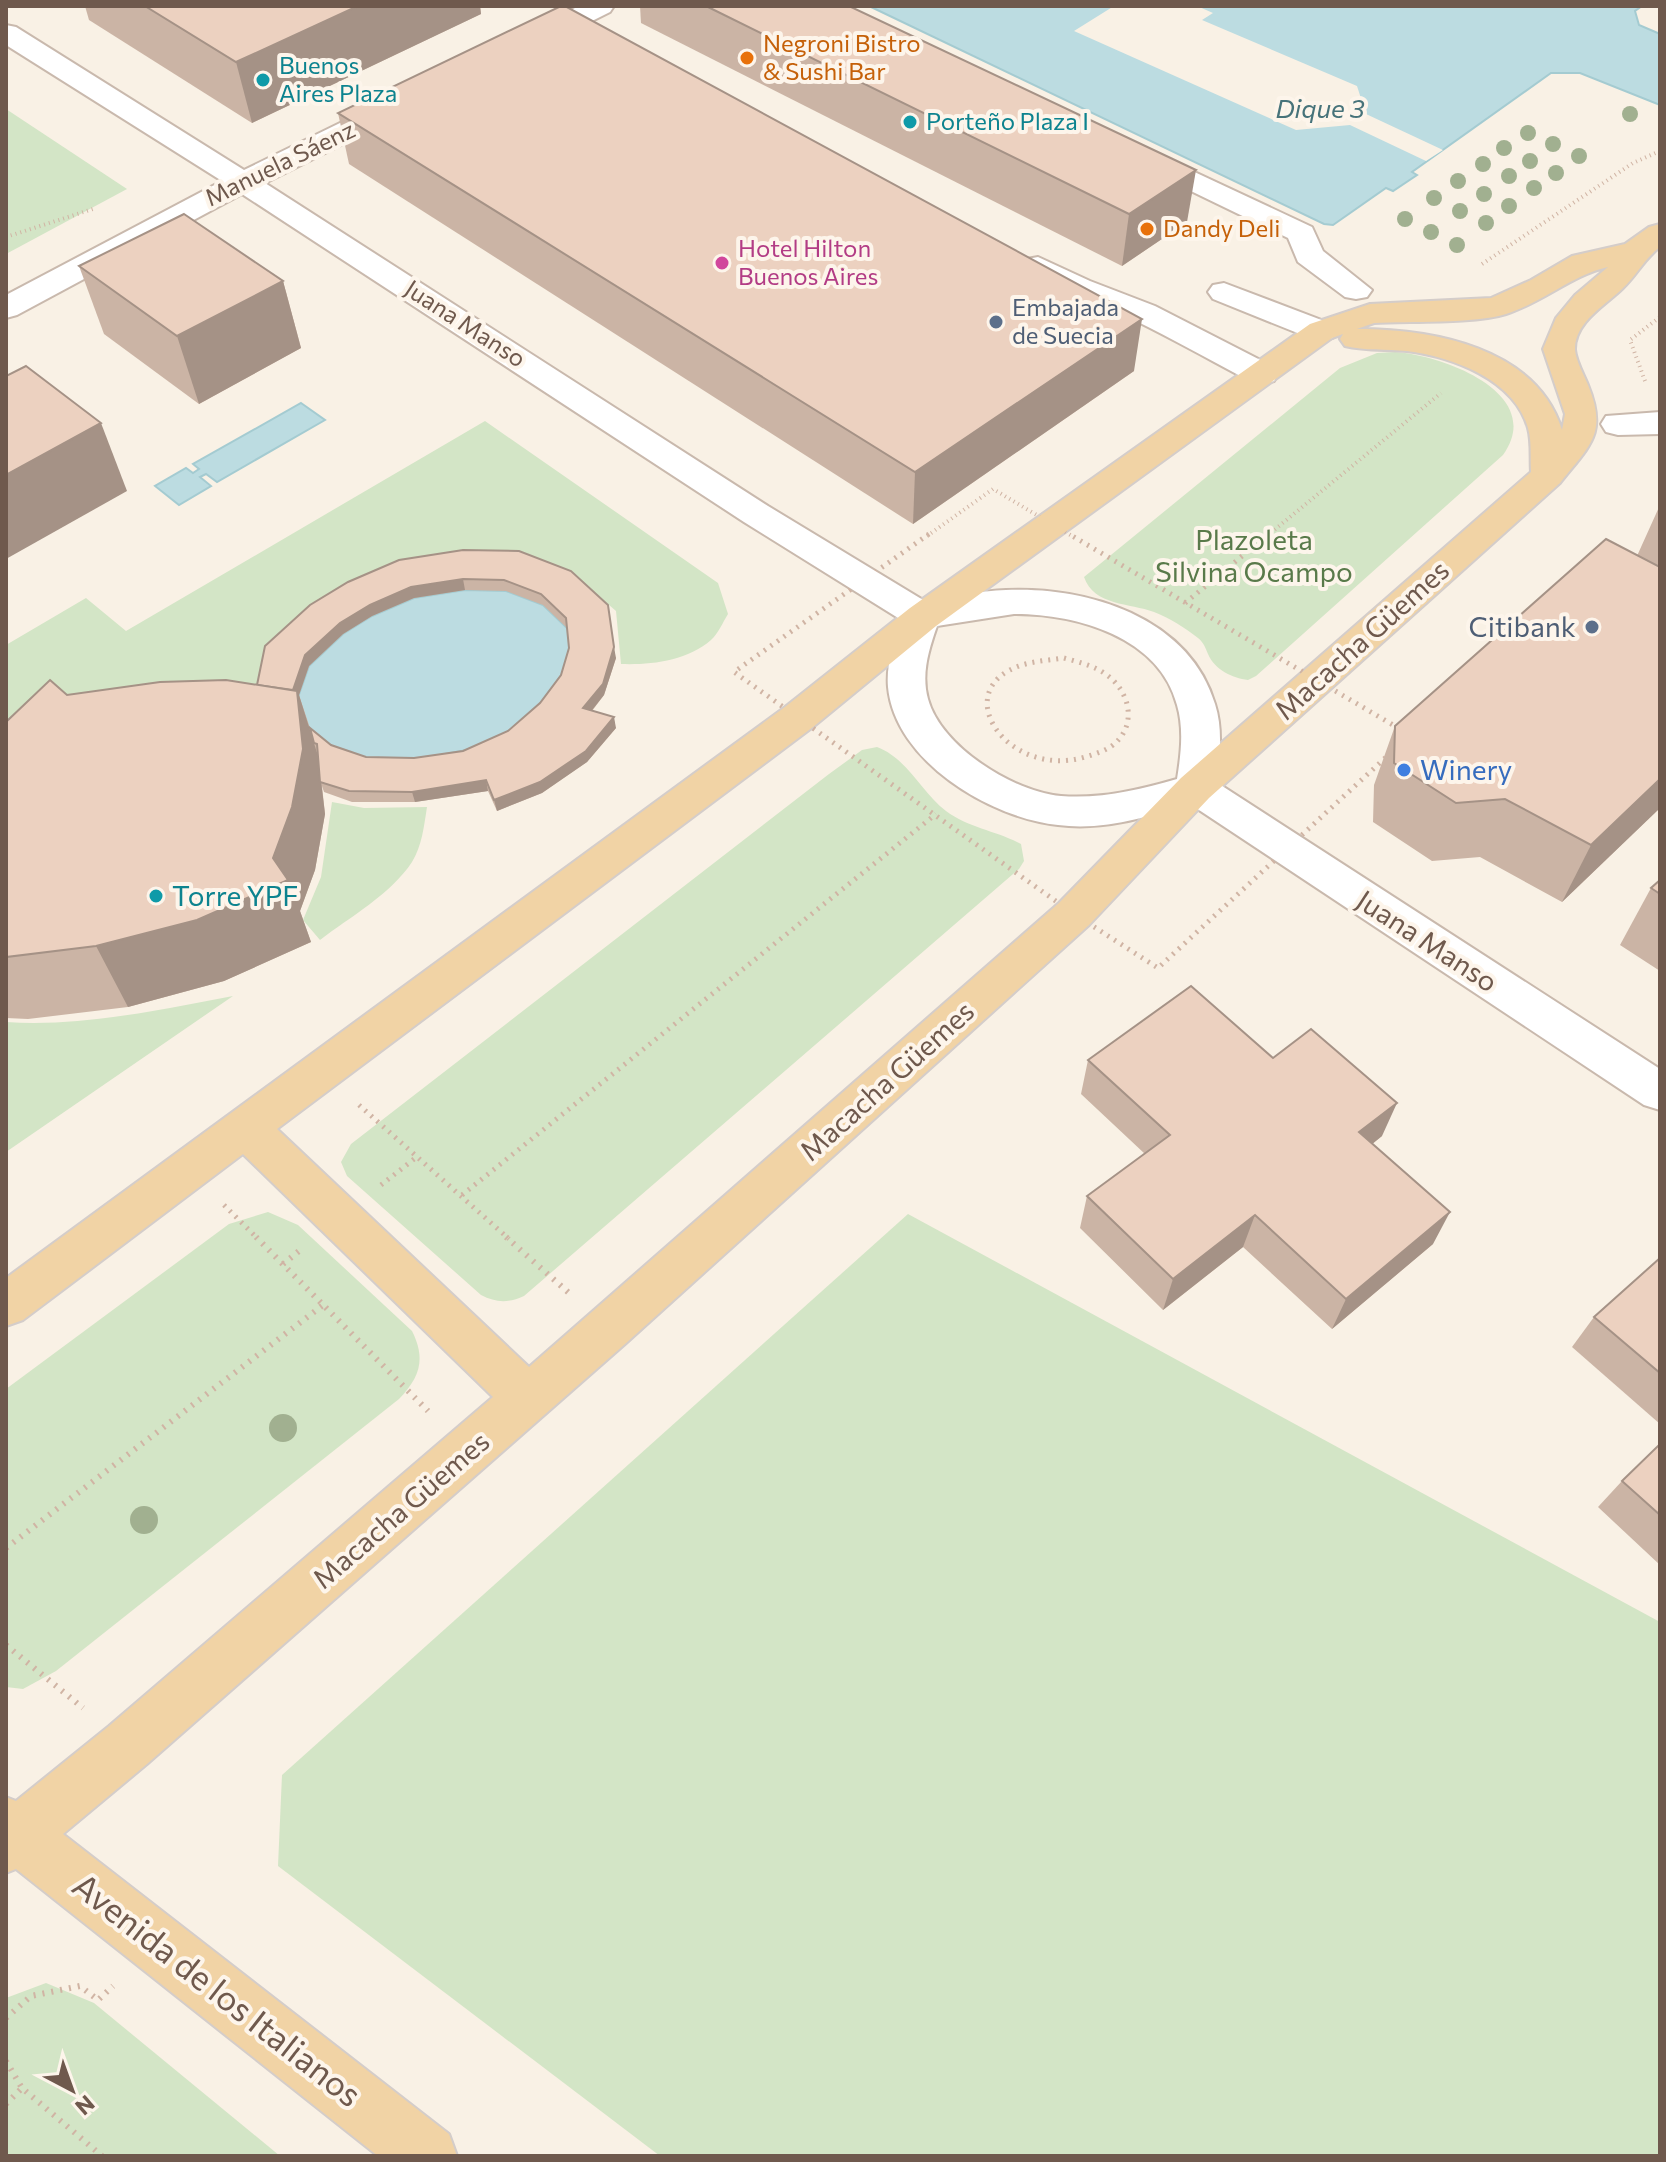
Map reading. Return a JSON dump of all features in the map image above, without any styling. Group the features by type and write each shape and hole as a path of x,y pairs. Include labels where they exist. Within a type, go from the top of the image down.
{"main road":[{"name":"Macacha Güemes","path":"6,1305 799,717 923,617 1311,338 1370,314 1496,307 1542,287 1583,263 1648,242"},
{"name":"Macacha Güemes","path":"10,1835 128,1745 529,1399 1074,914 1195,788 1548,475 1572,446 1583,425 1580,402 1559,349 1567,325 1586,302 1614,280 1648,242"},
{"path":"1311,338 1375,338 1436,345 1495,370 1516,385 1539,413 1545,426 1548,475"},
{"path":"246,1128 529,1399"},
{"name":"Avenida de los Italianos","path":"10,1835 158,1942 427,2156"}],"street":[{"path":"509,51 584,16"},
{"name":"Juana Manso","path":"6,33 243,182 756,514 923,617"},
{"name":"Manuela Sáenz","path":"6,308 243,182 413,98"},
{"path":"1117,144 1301,233 1309,255 1356,290"},
{"path":"1009,250 1079,288 1144,313 1262,374"},
{"path":"1224,292 1311,338"},
{"path":"1618,424 1655,408"},
{"path":"1013,602 1047,604 1116,620 1166,658 1185,679 1195,701 1201,751 1195,788 1124,808 1085,811 1040,808 1007,797 968,775 918,723 909,701 906,675 910,647 923,617 1013,602"},
{"name":"Juana Manso","path":"1195,788 1660,1092"}],"path":[{"path":"1474,269 1633,163 1660,151"},
{"path":"6,237 85,211"},
{"path":"1655,408 1630,340 1660,317"},
{"path":"1185,603 1442,392"},
{"path":"1053,525 1410,735"},
{"path":"1064,658 1097,669 1121,687 1129,703 1130,720 1123,736 1109,749 1091,758 1068,762 1044,760 1021,753 995,733 989,725 985,707 989,690 1001,675 1018,665 1040,659 1064,658"},
{"path":"799,717 1074,914"},
{"path":"462,1195 936,814"},
{"path":"322,1072 608,1329"},
{"path":"189,1170 468,1452"},
{"path":"6,1548 323,1305"},
{"path":"6,1645 128,1745"},
{"path":"6,2018 31,1996 62,1987 80,1986 98,2000 158,1942"},
{"path":"6,2061 22,2088 102,2156"},
{"path":"6,2104 22,2088"}],"green space":[{"path":"6,109 127,189 6,254"},
{"name":"Plazoleta Silvina Ocampo","path":"1395,352 1438,361 1483,381 1501,396 1511,413 1513,433 1503,455 1256,676 1248,680 1225,672 1211,660 1200,640 1166,617 1104,598 1089,586 1084,577 1340,368 1377,353"},
{"path":"485,421 718,583 728,614 714,637 680,657 644,664 621,664 616,611 579,579 526,556 266,649 251,705 6,811 6,645 86,598 126,631"},
{"path":"877,747 897,759 946,811 964,822 1021,844 1024,861 1019,869 524,1296 502,1301 481,1295 347,1176 341,1162 351,1144 829,774 862,750"},
{"path":"332,802 364,808 427,807 418,849 403,874 382,895 320,940 303,920 321,877"},
{"path":"233,996 6,1152 6,1022 92,1020"},
{"path":"268,1212 298,1225 412,1331 420,1359 412,1383 399,1399 56,1671 23,1689 6,1687 6,1389 229,1224"},
{"path":"908,1214 1660,1622 1660,2156 660,2156 278,1866 282,1775"},
{"path":"46,1983 94,2003 280,2156 6,2156 6,1998"}],"water":[{"name":"Dique 3","path":"869,6 1642,6 1635,11 1639,25 1660,34 1660,105 1580,73 1551,73 1412,172 1417,175 1393,191 1386,188 1333,225 1324,224"},
{"path":"301,403 325,420 217,482 206,474 200,477 211,486 179,505 155,486 186,468 193,473 199,469 193,464"},
{"path":"465,590 506,591 543,605 568,629 571,658 563,686 510,742 369,768 308,735 296,703 309,666 343,634 372,616 414,598"}],"pier":[{"path":"1114,6 1197,6 1213,13 1202,20 1357,86 1366,114 1443,150 1426,161 1350,125 1296,130 1074,31"}],"building":[{"path":"145,6 358,6 236,62"},
{"name":"Hotel Hilton Buenos Aires","path":"561,6 1142,319 915,472 338,113"},
{"path":"706,6 849,6 1196,170 1129,214"},
{"path":"184,214 283,281 177,336 79,266"},
{"path":"26,366 101,423 6,475 6,376"},
{"path":"1606,539 1660,567 1660,779 1591,845 1505,799 1456,803 1394,763 1395,726"},
{"path":"463,550 519,551 571,571 608,605 614,647 603,684 583,708 614,717 586,751 540,782 494,800 486,780 412,792 349,791 320,782 317,744 310,728 331,745 366,757 414,758 463,751 508,731 540,703 561,675 569,648 566,618 541,594 504,580 463,579 411,587 370,605 340,623 305,655 293,690 257,685 265,646 310,605 348,582 399,560"},
{"name":"Torre YPF","path":"50,680 67,695 160,682 226,680 297,691 303,749 292,807 273,858 288,880 197,920 96,946 6,957 6,722"},
{"path":"1660,880 1660,894 1651,888"},
{"path":"1191,986 1273,1058 1311,1029 1397,1103 1359,1132 1450,1212 1346,1299 1255,1215 1173,1279 1087,1196 1170,1135 1088,1060"},
{"path":"1660,1258 1660,1373 1594,1317"},
{"path":"1660,1444 1660,1515 1622,1481"}],"place":[{"name":"Negroni Bistro & Sushi Bar","path":"747,58"},
{"name":"Buenos Aires Plaza","path":"263,80"},
{"name":"Porteño Plaza I","path":"910,122"},
{"name":"Dandy Deli","path":"1147,229"},
{"name":"Hotel Hilton Buenos Aires","path":"722,263"},
{"name":"Embajada de Suecia","path":"996,322"},
{"name":"Citibank","path":"1592,627"},
{"name":"Winery","path":"1404,770"},
{"name":"Torre YPF","path":"156,896"}]}
